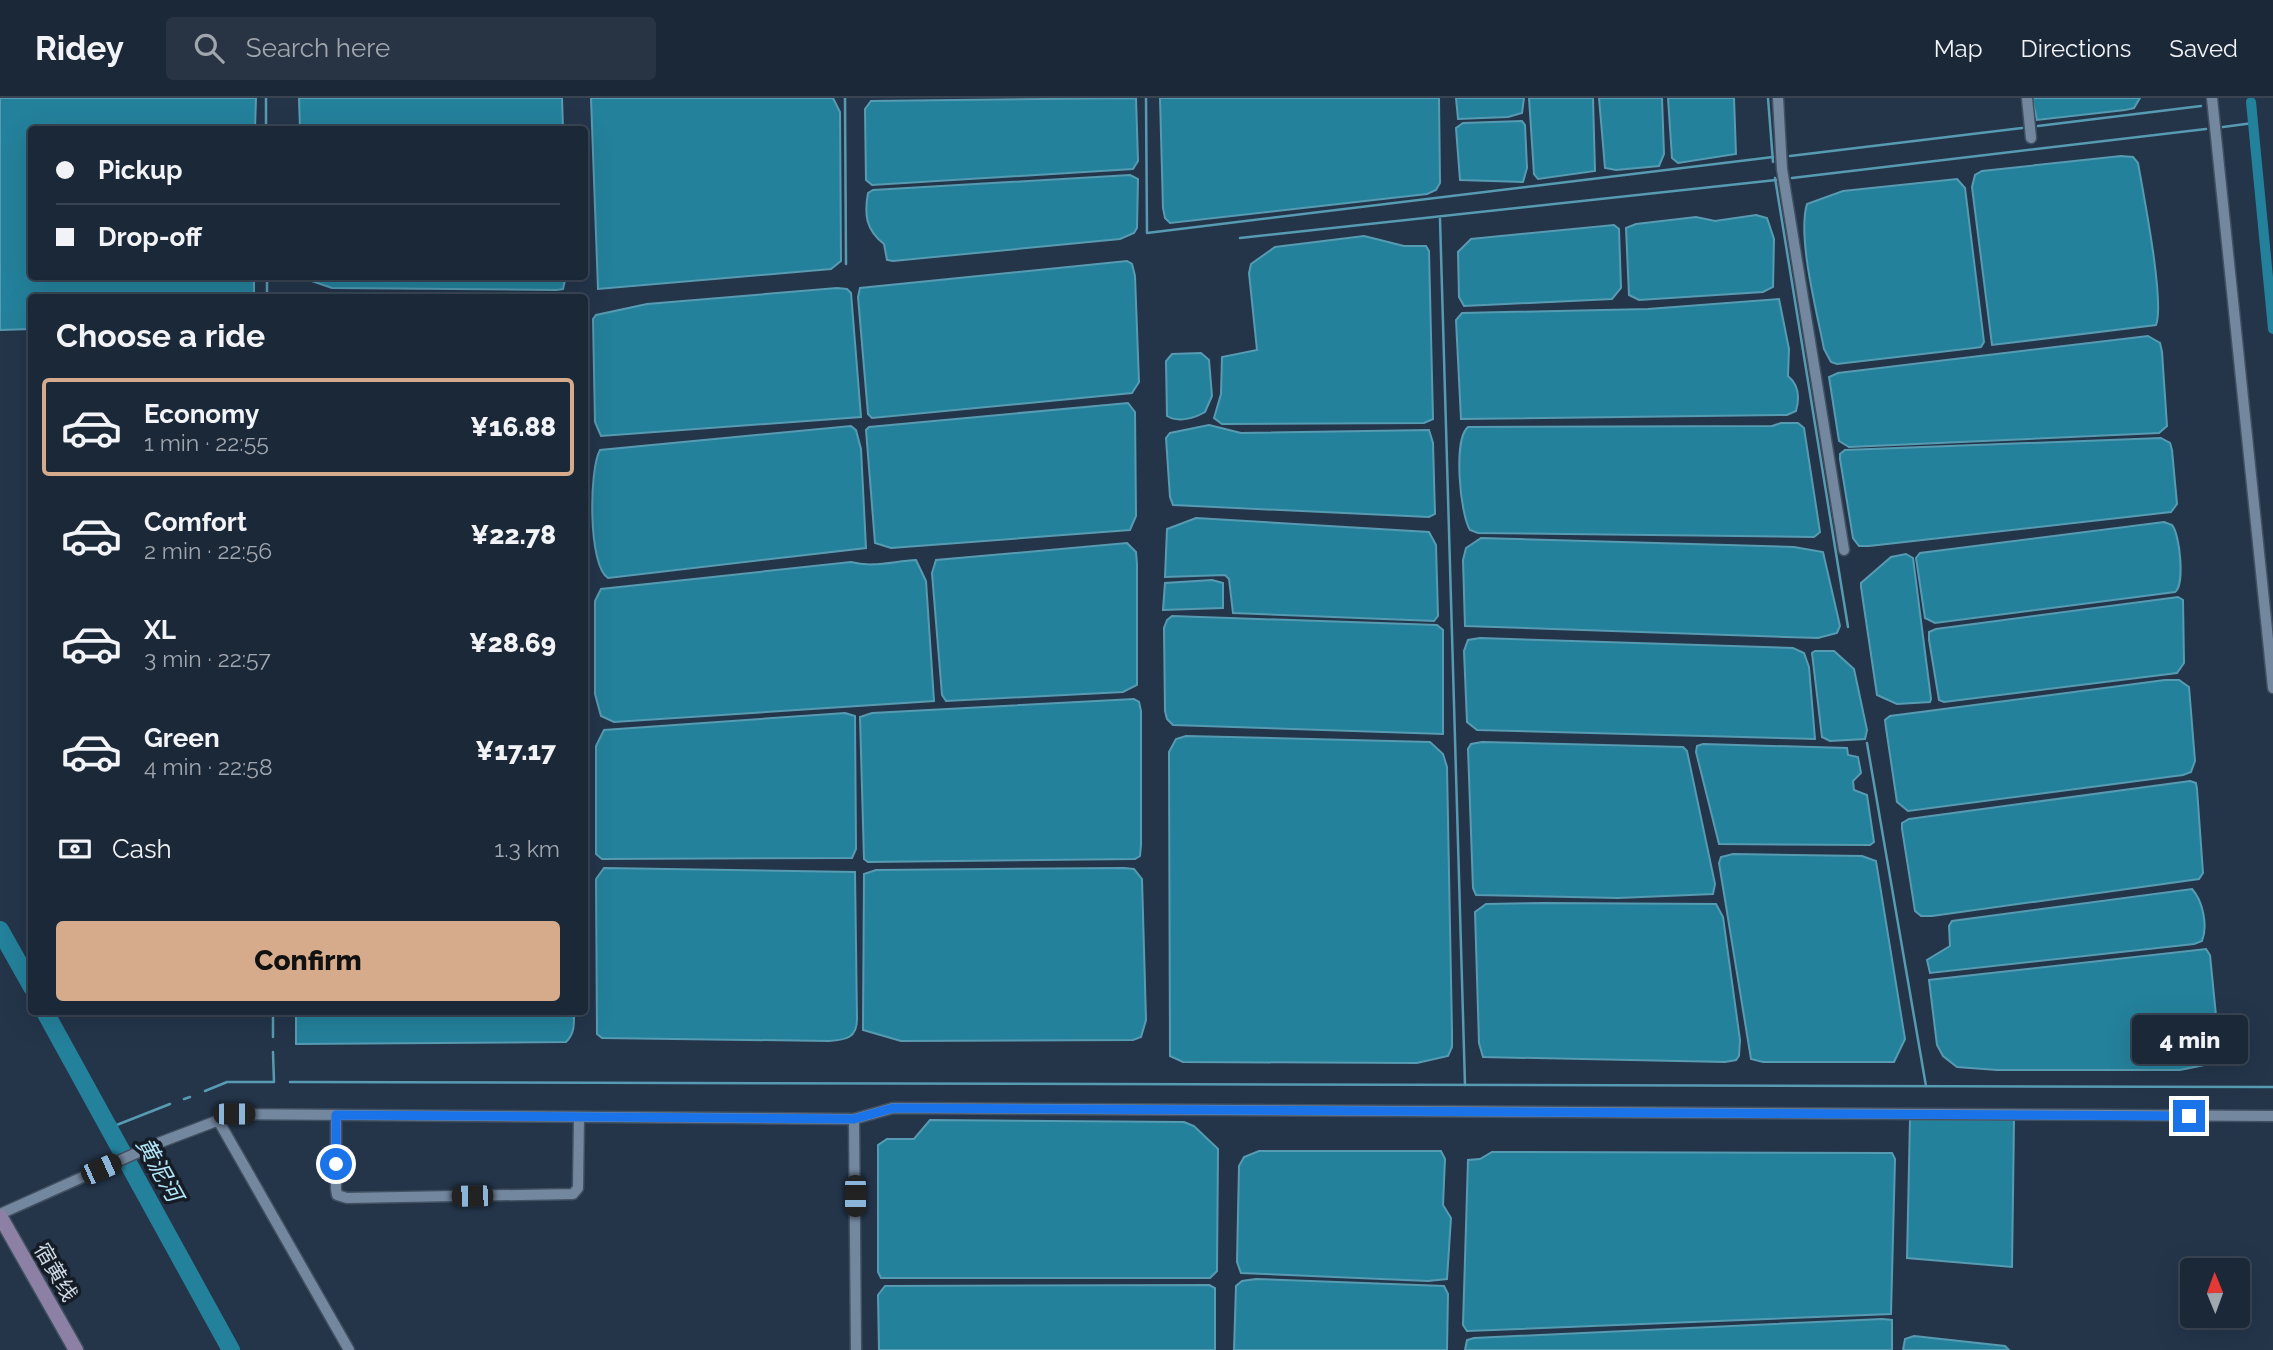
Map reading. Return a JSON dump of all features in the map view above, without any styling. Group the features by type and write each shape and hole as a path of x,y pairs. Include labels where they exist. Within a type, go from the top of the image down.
{"main road":[{"name":"宿黄线","path":"0,1215 76,1350"}],"street":[{"path":"1777,98 1783,169 1844,550"},
{"path":"2027,98 2031,138"},
{"path":"2212,98 2273,688"},
{"path":"0,1215 161,1142 234,1114 854,1119 893,1108 2273,1116"},
{"path":"336,1115 337,1195 347,1198 573,1194 578,1188 579,1117"},
{"path":"854,1119 856,1350"},
{"path":"218,1120 349,1350"}],"water":[{"path":"0,98 256,98 255,126 28,126 28,280 254,280 254,294 28,294 28,329 0,330"},
{"path":"299,98 562,98 563,126 300,126"},
{"path":"591,98 833,98 840,112 841,261 831,269 598,289"},
{"path":"1136,98 1138,161 1133,169 872,185 866,180 865,109 871,101"},
{"path":"1160,98 1439,98 1440,183 1436,190 1427,194 1170,223 1165,218 1163,208"},
{"path":"1456,98 1524,98 1522,113 1508,117 1458,119"},
{"path":"1529,98 1593,98 1595,171 1538,179 1534,174"},
{"path":"1599,98 1662,98 1664,154 1659,166 1616,170 1605,168"},
{"path":"1668,98 1734,98 1736,154 1678,163 1672,158"},
{"path":"2032,98 2140,98 2134,108 2125,110 2037,120"},
{"path":"1522,121 1525,125 1527,168 1523,182 1460,180 1456,128 1463,123"},
{"path":"2121,156 2133,157 2138,163 2156,271 2156,325 1992,345 1972,187 1975,175 1982,171"},
{"path":"1130,175 1138,179 1137,228 1134,233 1120,239 893,261 887,260 884,244 873,233 868,222 868,193 873,190"},
{"path":"1957,179 1965,188 1984,342 1981,347 1837,364 1831,362 1824,349 1809,275 1804,235 1807,204 1843,191"},
{"path":"1756,215 1767,218 1774,239 1773,287 1763,292 1639,300 1629,295 1626,228 1636,224 1696,217 1715,221"},
{"path":"1614,225 1619,229 1621,288 1612,299 1464,306 1459,297 1458,252 1471,239"},
{"path":"1364,236 1404,246 1426,246 1429,251 1433,419 1424,423 1222,424 1214,418 1221,394 1222,357 1257,350 1249,273 1251,264 1275,247"},
{"path":"1127,261 1132,264 1135,276 1139,382 1132,393 872,418 868,414 858,297 860,288"},
{"path":"309,280 565,280 563,289 556,290 332,288"},
{"path":"847,289 851,293 861,417 601,436 595,422 593,319 596,315 647,304"},
{"path":"1779,299 1789,349 1788,376 1796,387 1798,396 1796,411 1787,415 1461,419 1456,320 1462,313 1648,309"},
{"path":"2148,336 2160,343 2162,352 2167,426 2159,433 1849,447 1839,441 1829,377 1838,373"},
{"path":"1201,353 1209,360 1212,396 1205,412 1186,419 1167,416 1166,361 1172,354"},
{"path":"1128,403 1135,412 1136,516 1130,530 891,548 875,543 866,430 869,427"},
{"path":"1798,423 1804,428 1820,532 1814,537 1478,533 1470,530 1466,521 1459,461 1463,434 1468,427 1772,426"},
{"path":"1209,425 1241,433 1429,430 1433,443 1435,514 1429,517 1173,505 1170,497 1166,438 1170,433"},
{"path":"851,426 856,430 861,449 866,548 608,578 601,570 592,517 594,476 600,450"},
{"path":"2161,438 2170,443 2172,450 2177,504 2171,512 1869,546 1859,546 1853,538 1840,459 1840,454 1845,450"},
{"path":"1196,518 1429,532 1436,545 1438,616 1434,621 1233,613 1229,579 1225,575 1165,577 1167,529"},
{"path":"2164,522 2172,525 2175,530 2179,548 2181,570 2175,592 1935,623 1925,618 1916,558 1920,553"},
{"path":"1481,538 1794,547 1823,552 1840,626 1837,633 1818,638 1465,626 1463,560 1466,548"},
{"path":"1127,543 1136,552 1137,564 1137,685 1123,692 946,701 942,695 932,573 936,560"},
{"path":"1906,554 1913,558 1931,699 1930,702 1897,704 1877,695 1861,583 1891,557"},
{"path":"916,560 926,581 934,701 614,722 601,716 595,694 595,601 601,589 851,562 875,564"},
{"path":"1212,580 1223,583 1223,608 1163,610 1165,583"},
{"path":"2178,597 2183,600 2184,663 2177,673 1944,702 1939,700 1929,632"},
{"path":"1172,616 1437,625 1443,630 1443,734 1173,725 1167,719 1165,711 1164,628"},
{"path":"1480,638 1793,648 1804,653 1809,667 1815,739 1477,730 1467,722 1464,651 1468,640"},
{"path":"1834,651 1854,669 1867,730 1865,739 1830,741 1822,737 1812,653"},
{"path":"2179,680 2189,687 2195,761 2191,772 1908,811 1897,802 1885,720 1890,716"},
{"path":"1134,699 1139,702 1141,711 1141,845 1140,856 1135,859 868,862 864,859 860,717 872,713"},
{"path":"845,713 855,716 856,849 852,858 602,859 596,854 596,746 604,730"},
{"path":"1186,736 1430,742 1443,754 1447,767 1452,1032 1452,1047 1448,1056 1417,1063 1183,1062 1170,1056 1169,752 1176,739"},
{"path":"1482,742 1683,747 1687,751 1715,884 1713,894 1618,898 1476,895 1473,888 1468,749 1471,744"},
{"path":"1697,746 1847,748 1848,755 1858,757 1861,773 1853,781 1854,790 1867,795 1874,842 1870,845 1719,844 1696,752"},
{"path":"2190,781 2196,783 2197,789 2203,873 2199,879 1932,916 1921,916 1915,911 1902,829 1902,823 1909,819"},
{"path":"1733,854 1862,856 1876,861 1905,1039 1894,1062 1763,1062 1751,1059 1719,863 1721,857"},
{"path":"604,868 855,872 857,1019 853,1034 845,1039 829,1041 602,1038 597,1034 596,879"},
{"path":"1134,869 1142,879 1146,1020 1141,1037 1133,1040 901,1041 863,1030 864,874 876,870"},
{"path":"2192,889 2202,907 2204,921 2202,941 2194,944 1930,973 1927,960 1950,946 1949,926 1952,921"},
{"path":"1486,904 1716,904 1723,917 1740,1040 1739,1056 1736,1060 1725,1062 1483,1057 1479,1043 1475,912"},
{"path":"2206,949 2210,955 2219,1046 2216,1057 2209,1064 2180,1070 1997,1070 1957,1067 1943,1056 1937,1045 1929,980"},
{"path":"296,1015 574,1015 572,1032 566,1042 296,1044"},
{"path":"1910,1119 2014,1120 2012,1267 1907,1258"},
{"path":"930,1120 1184,1122 1194,1126 1218,1149 1217,1271 1210,1278 881,1278 878,1272 878,1145 887,1139 914,1139"},
{"path":"1259,1151 1441,1151 1445,1159 1443,1205 1451,1218 1447,1279 1428,1281 1241,1273 1237,1262 1239,1166 1244,1157"},
{"path":"1492,1152 1892,1153 1895,1159 1891,1314 1467,1331 1463,1325 1468,1160 1480,1159"},
{"path":"1256,1279 1444,1286 1448,1294 1447,1350 1234,1350 1236,1286 1242,1281"},
{"path":"1209,1285 1215,1288 1215,1350 879,1350 878,1295 885,1286"},
{"path":"1892,1320 1892,1350 1465,1350 1467,1340 1474,1338"},
{"path":"1914,1336 2005,1346 2009,1350 1903,1350 1905,1339"}],"waterway":[{"path":"266,98 266,126"},
{"path":"845,98 846,264"},
{"path":"1146,98 1147,233 1773,157"},
{"path":"1768,98 1773,162"},
{"path":"2251,102 2273,329"},
{"path":"2038,126 2201,106"},
{"path":"2223,127 2253,123"},
{"path":"1790,156 2022,128"},
{"path":"1792,178 2206,129"},
{"path":"1775,178 1848,627"},
{"path":"1240,238 1776,180"},
{"path":"1440,219 1465,1085"},
{"path":"267,280 267,294"},
{"path":"1867,743 1926,1086"},
{"name":"黄泥河","path":"0,930 28,980"},
{"name":"黄泥河","path":"47,1015 231,1350"},
{"path":"273,1015 273,1037"},
{"path":"205,1091 227,1082 274,1082 273,1052"},
{"path":"290,1082 2273,1087"},
{"path":"184,1099 190,1097"},
{"path":"109,1128 170,1104"}],"route":[{"path":"336,1164 336,1115 854,1119 893,1108 2189,1116"}]}
